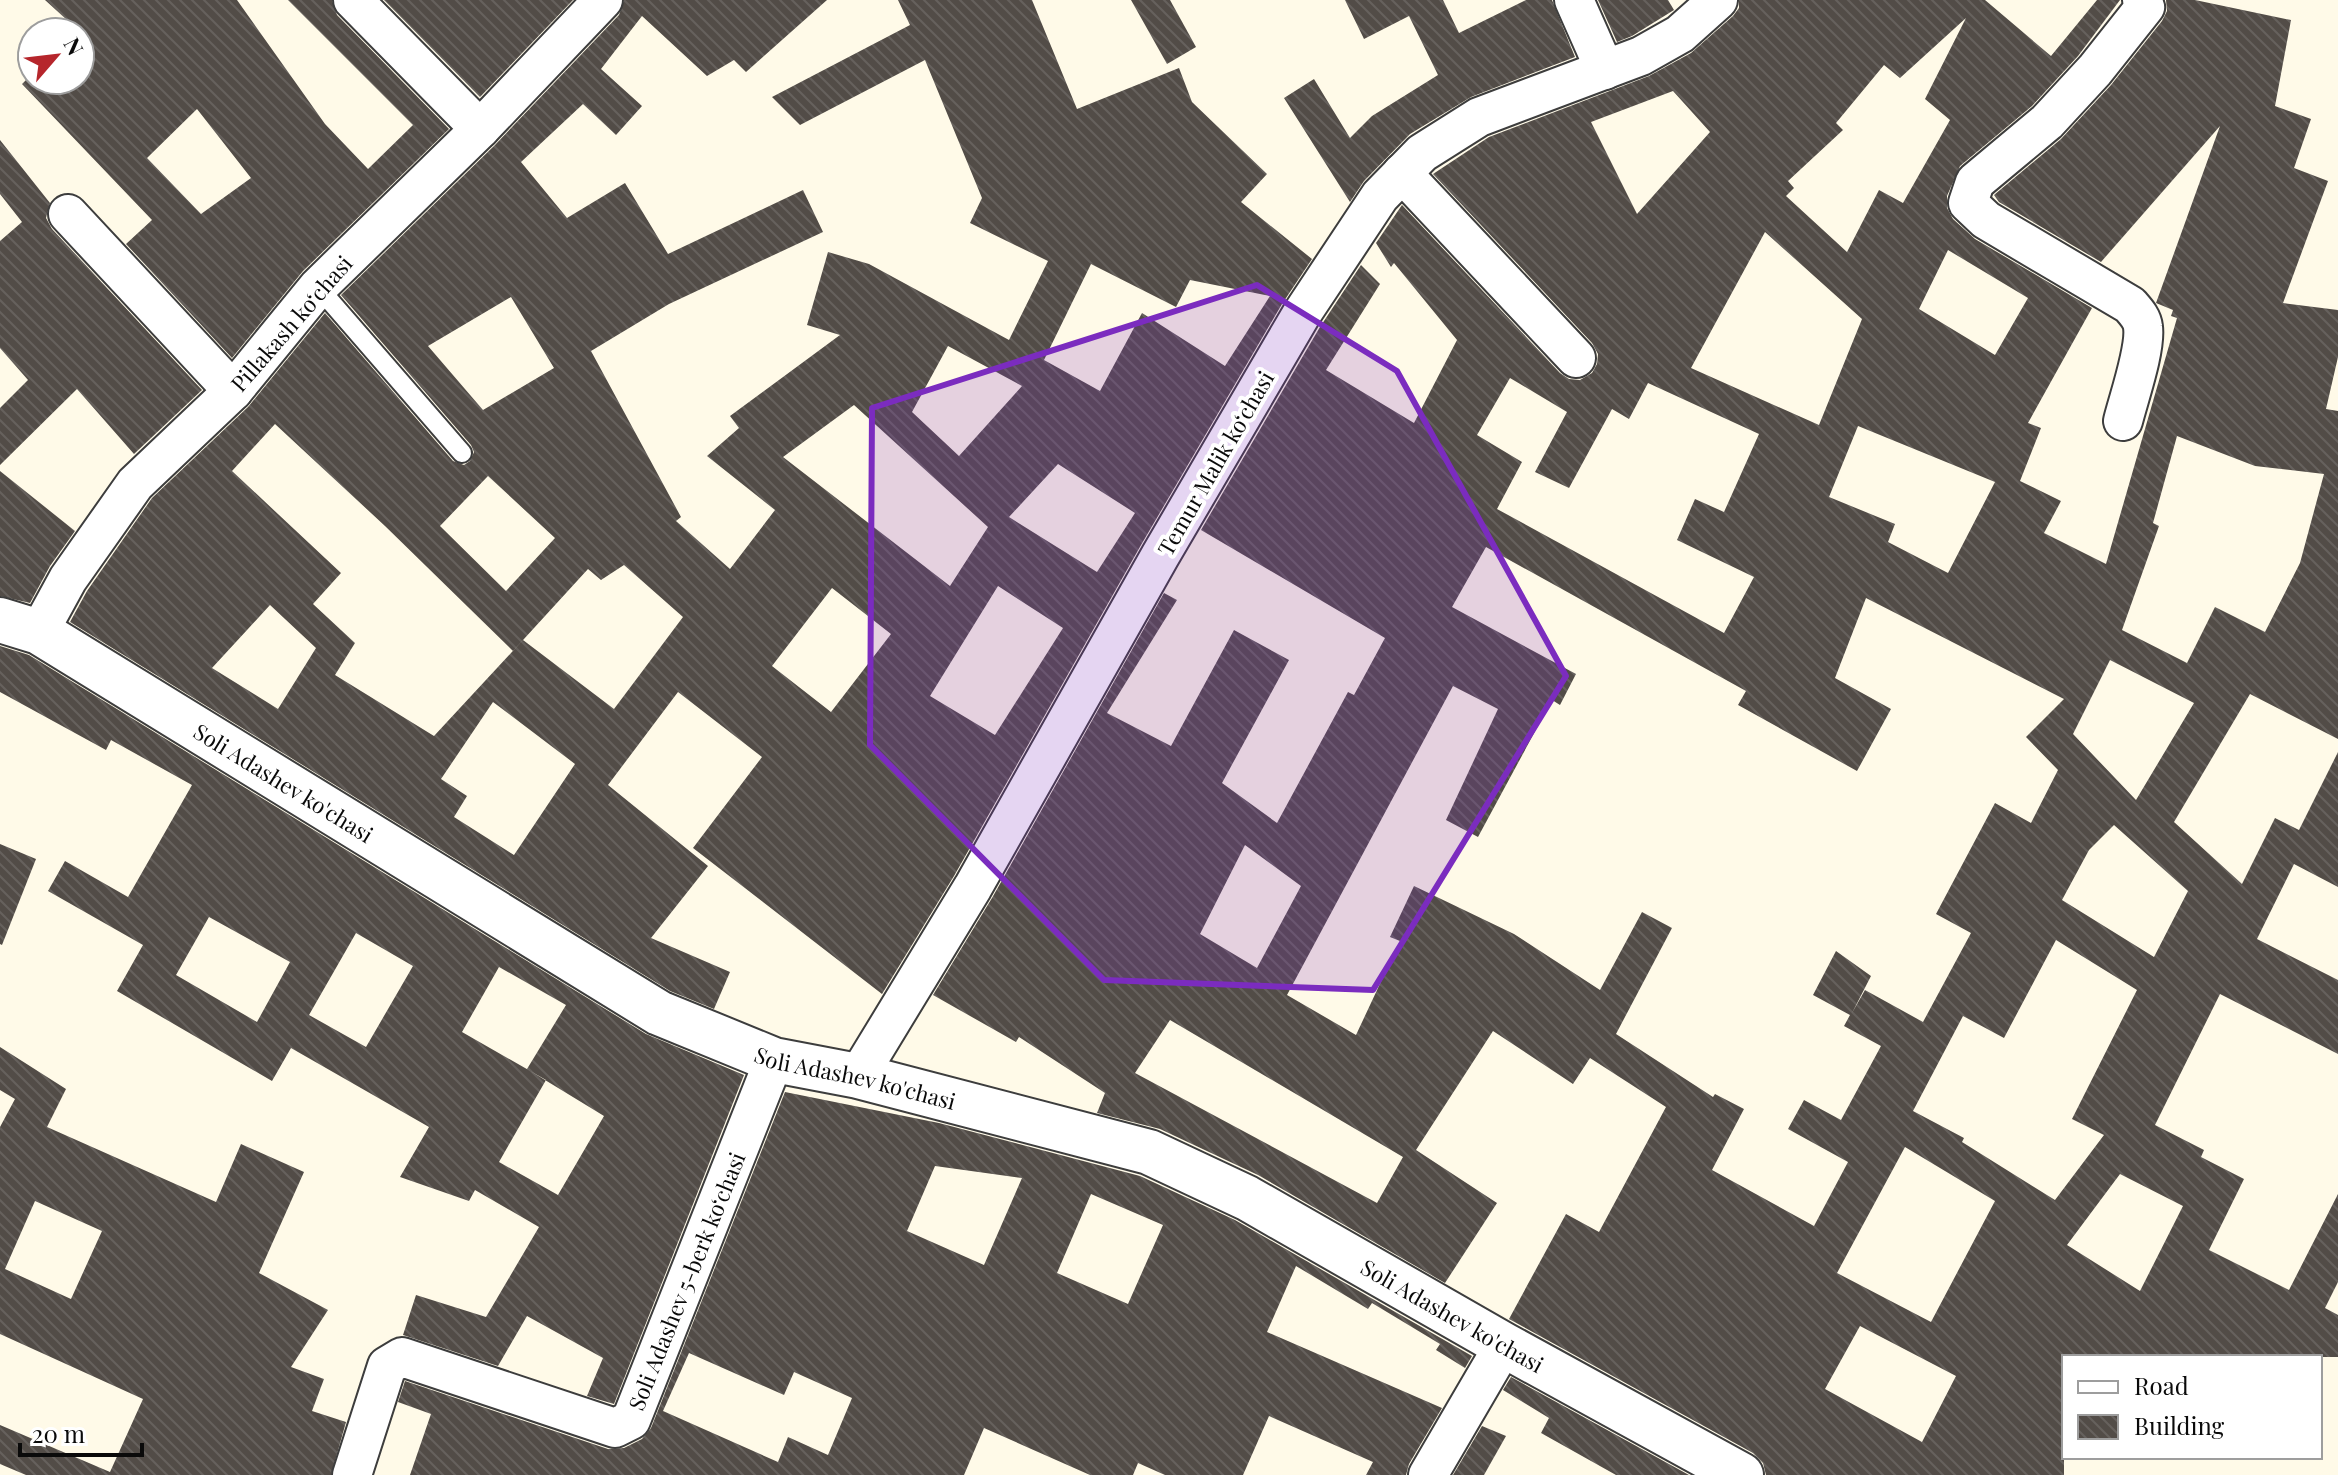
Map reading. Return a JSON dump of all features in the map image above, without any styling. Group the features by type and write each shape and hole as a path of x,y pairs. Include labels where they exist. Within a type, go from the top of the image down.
{"street":[{"path":"353,0 480,129"},
{"name":"Pillakash koʻchasi","path":"19,626 68,579 135,484 233,391 318,287 480,129 603,0"},
{"path":"1574,0 1605,70"},
{"name":"Temur Malik koʻchasi","path":"858,1076 973,887 1160,556 1301,315 1380,196 1422,153 1479,117 1641,56 1680,34 1718,0"},
{"path":"2123,421 2143,338 2143,323 2139,316 2130,305 1986,220 1968,203 1975,182 2047,122 2095,70 2145,7 2142,0"},
{"path":"1402,173 1576,358"},
{"path":"68,214 233,391"},
{"name":"Soli Adashev ko'chasi","path":"19,626 659,1013 774,1060 858,1076 1149,1152 1247,1198 1504,1345 1741,1475"},
{"name":"Soli Adashev 5-berk koʻchasi","path":"352,1475 387,1366 402,1357 615,1428 631,1420 774,1060"},
{"path":"1428,1475 1504,1345"}],"lane":[{"path":"318,287 462,453"}],"highlighted area":[{"path":"1257,285 1397,371 1566,676 1373,990 1104,980 870,745 872,408"}],"building":[{"path":"45,0 237,0 325,124 368,169 413,125 288,0 332,0 337,15 449,129 303,271 232,358 126,244 152,220 33,96 96,96 96,16 63,16","holes":["197,109 251,178 201,214 147,158"]},
{"path":"384,0 573,0 480,97"},
{"path":"624,0 827,0 746,72 734,60 707,76 642,16 601,69 642,106 616,135 583,104 521,162 567,218 625,183 668,254 803,190 823,232 669,304 591,351 681,517 676,521 730,569 775,510 707,456 739,428 730,416 840,335 807,325 828,252 869,264 1009,340 1048,261 970,223 982,198 925,60 800,125 772,97 910,25 898,0 1032,0 1077,109 1179,68 1192,102 1267,174 1241,202 1312,259 1282,304 1141,545 954,876 882,994 693,848 762,757 678,692 608,785 708,866 651,938 730,972 714,1009 670,991 70,622 87,591 152,498 248,407 325,313 453,461 464,465 470,461 474,452 471,445 341,295 495,145 619,15","holes":["1091,264 1176,307 1190,280 1270,296 1225,366 1142,313 1100,391 1044,360","511,297 554,368 483,410 428,346","948,346 1022,386 959,456 912,412","854,405 988,527 950,586 783,457","275,424 513,651 434,736 335,675 355,643 313,604 341,573 232,471","1058,464 1135,513 1097,572 1009,517","488,476 555,538 506,591 440,526","624,565 683,617 614,709 523,640 588,569 601,580","998,586 1063,628 995,735 930,696","832,588 891,634 831,712 772,666","270,605 316,648 278,709 212,668","493,702 575,764 514,855 454,817 467,796 441,779"]},
{"path":"1131,0 1170,0 1196,47 1167,64"},
{"path":"1345,0 1443,0 1459,33 1526,0 1552,0 1575,57 1471,97 1410,134 1364,181 1350,202 1284,98 1314,79 1350,138 1372,116 1438,75 1409,16 1364,39"},
{"path":"1598,0 1668,0 1674,10 1617,42"},
{"path":"1739,0 1985,0 2051,56 2097,0 2120,0 2078,56 2032,106 1960,166 1947,196 1947,208 1953,219 1975,239 2092,308 2028,423 2041,428 2020,481 2061,501 2044,533 2106,564 2177,318 2171,316 2173,310 2156,303 2220,126 2101,262 1999,202 1994,195 2061,139 2111,85 2162,21 2167,11 2166,0 2195,0 2291,20 2275,106 2311,119 2294,168 2328,181 2283,303 2338,310 2338,357 2326,409 2338,411 2338,739 2250,694 2174,822 2242,884 2275,818 2299,830 2338,752 2338,887 2294,864 2257,939 2338,980 2338,1054 2220,994 2155,1125 2204,1150 2201,1157 2244,1179 2209,1250 2289,1290 2338,1194 2338,1282 2325,1308 2338,1315 2338,1357 2062,1355 2064,1475 1766,1475 1763,1463 1753,1453 1509,1319 1566,1214 1599,1232 1666,1107 1590,1058 1573,1084 1493,1031 1416,1150 1497,1203 1445,1283 1258,1175 1160,1129 1097,1113 1105,1093 1019,1037 1016,1042 933,995 992,898 1164,593 1177,600 1107,713 1171,746 1234,630 1289,660 1222,783 1277,823 1348,692 1354,695 1385,638 1201,530 1320,327 1361,265 1380,284 1326,370 1414,423 1457,340 1394,263 1391,267 1376,243 1402,205 1560,373 1569,379 1580,380 1592,373 1598,354 1592,343 1433,174 1489,137 1649,76 1691,53 1739,8","holes":["1966,18 1925,99 1950,120 1903,203 1879,190 1847,252 1786,196 1794,188 1788,181 1843,130 1836,123 1884,65 1900,78","1673,91 1710,132 1637,214 1591,122","1765,232 1862,319 1819,425 1691,368","1948,250 2028,298 1995,355 1919,309","1510,378 1567,412 1535,472 1569,488 1612,409 1629,419 1648,383 1759,434 1724,512 1695,499 1677,540 1754,577 1724,633 1497,509 1522,462 1477,435","1858,426 1995,482 1948,573 1888,542 1895,524 1829,497","2177,436 2255,466 2324,474 2300,563 2265,632 2215,607 2187,663 2122,630 2159,526 2153,523","1486,547 1746,691 1738,705 1857,771 1891,709 1835,678 1866,598 2064,699 2026,737 2058,770 2031,823 1995,803 1936,914 1971,933 1923,1022 1865,990 1852,1013 1871,976 1836,951 1813,995 1850,1015 1844,1026 1881,1046 1841,1120 1804,1100 1788,1129 1848,1162 1814,1226 1712,1170 1744,1109 1715,1094 1713,1097 1616,1034 1672,928 1642,912 1600,990 1514,934 1414,886 1390,937 1400,941 1356,1035 1287,995 1453,686 1498,709 1446,820 1478,837 1552,700 1560,705 1576,674 1452,607","2110,660 2194,703 2136,800 2073,734","2114,825 2188,891 2154,957 2062,900 2089,850","1245,845 1301,886 1257,968 1200,934","2056,940 2137,990 2072,1119 2104,1135 2055,1200 1962,1142 1964,1138 1913,1111 1963,1016 2004,1038","1170,1020 1403,1157 1377,1203 1135,1073","1905,1147 1995,1201 1931,1322 1837,1273","2120,1174 2183,1206 2140,1291 2067,1245","1860,1326 1956,1376 1922,1442 1825,1389"]},
{"path":"0,140 50,203 46,218 52,229 202,390 134,454 77,389 0,465 0,408 28,380 0,348 0,241 22,222 0,194"},
{"path":"0,471 75,531 50,566 30,603 0,596"},
{"path":"0,646 29,655 646,1034 744,1075 614,1404 587,1396 603,1358 527,1316 498,1366 403,1335 416,1295 486,1317 539,1227 475,1190 469,1201 400,1177 429,1127 291,1048 272,1081 117,991 143,945 48,891 65,861 128,897 192,785 111,740 106,750 0,692","holes":["209,917 290,962 257,1022 176,975","356,933 413,966 366,1047 309,1015","499,967 566,1005 527,1069 462,1032","546,1080 604,1116 558,1195 499,1162"]},
{"path":"0,844 36,859 2,945 0,944"},
{"path":"0,1047 66,1089 47,1127 216,1202 241,1144 304,1172 259,1273 328,1310 291,1367 324,1379 312,1411 346,1422 331,1475 26,1475 0,1464 0,1425 110,1472 143,1399 0,1334 0,1127 15,1099 0,1090","holes":["35,1201 102,1231 71,1299 5,1269"]},
{"path":"785,1092 939,1123 1140,1176 1235,1220 1472,1356 1465,1368 1436,1350 1440,1344 1372,1303 1368,1309 1296,1266 1267,1332 1442,1408 1409,1464 1406,1475 1366,1475 1373,1462 1269,1416 1243,1475 1165,1475 1138,1463 1133,1475 1090,1475 984,1428 964,1475 410,1475 431,1414 398,1402 405,1381 608,1449 624,1448 642,1439 651,1428","holes":["935,1166 1022,1178 984,1265 907,1231","1091,1194 1163,1225 1128,1304 1057,1273","689,1353 784,1395 794,1372 852,1398 828,1455 788,1437 778,1462 663,1411"]},
{"path":"1511,1377 1689,1475 1616,1475 1541,1433 1549,1418 1503,1390"},
{"path":"1482,1426 1506,1436 1484,1475 1453,1475"}]}
